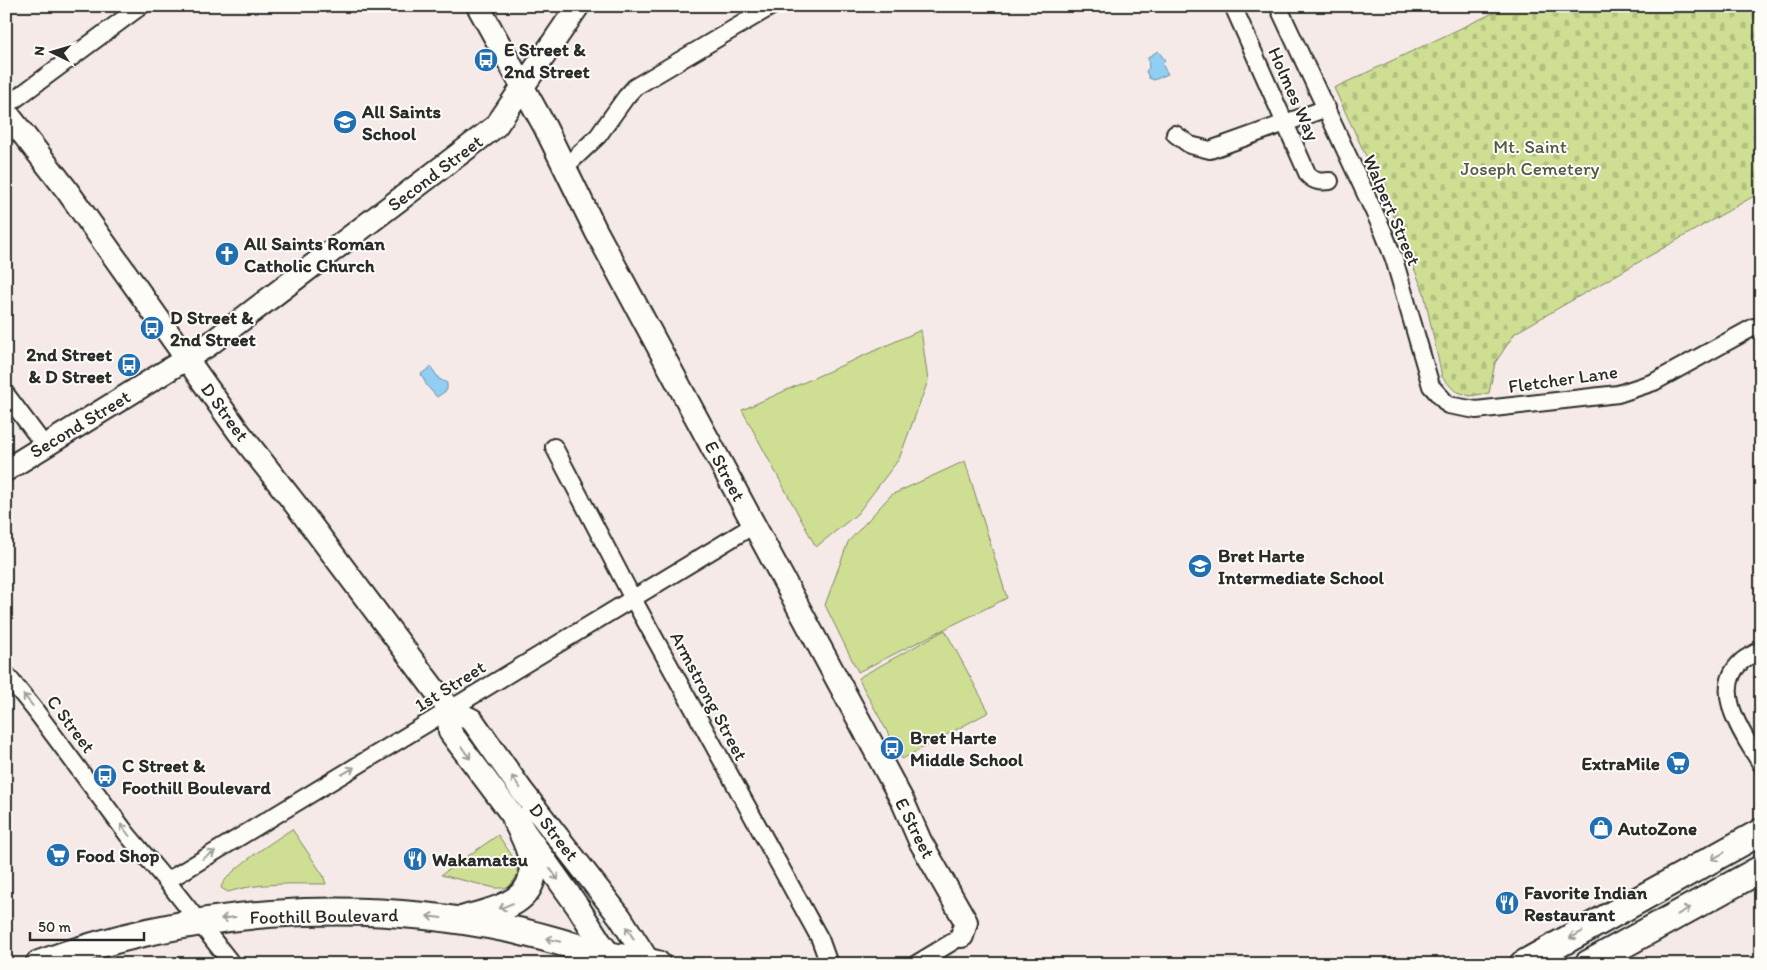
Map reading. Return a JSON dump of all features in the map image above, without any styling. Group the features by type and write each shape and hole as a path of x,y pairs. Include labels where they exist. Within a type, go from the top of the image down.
{"main road":[{"path":"460,921 506,907 514,903 529,887 532,877 530,852 516,820"},
{"path":"1523,964 1761,832"},
{"path":"1588,964 1761,869"},
{"name":"Foothill Boulevard","path":"39,964 112,941 172,926 262,915 327,912 399,914 460,921 509,929 634,962"}],"street":[{"path":"6,106 142,6"},
{"name":"E Street","path":"478,6 523,88 596,231 903,802 923,846 966,922 962,936"},
{"name":"Second Street","path":"6,470 207,346 496,126 578,6"},
{"path":"564,168 598,136 635,87 772,6"},
{"name":"Holmes Way","path":"1233,6 1308,175 1313,180 1320,182 1330,181"},
{"name":"Walpert Street","path":"1278,6 1383,231 1394,259 1431,386 1448,404 1476,410"},
{"path":"1175,134 1190,145 1210,150 1327,108"},
{"name":"D Street","path":"6,112 66,189 238,431 449,709 472,720 522,791 620,917 634,962"},
{"name":"Fletcher Lane","path":"1476,410 1618,394 1654,382 1754,327 1761,327"},
{"path":"6,394 44,445"},
{"name":"Armstrong Street","path":"554,446 632,597 820,939 829,964"},
{"name":"1st Street","path":"167,881 632,597 754,525"},
{"path":"1761,650 1741,662 1733,673 1728,687 1732,713 1761,764"},
{"name":"C Street","path":"6,674 36,710 127,834 167,881 232,964"},
{"name":"D Street","path":"449,709 450,732 516,820 634,962"},
{"path":"916,964 962,936"}],"green space":[{"name":"Mt. Saint Joseph Cemetery","path":"1508,6 1757,6 1761,15 1761,192 1515,333 1495,363 1489,393 1470,396 1455,391 1442,377 1424,293 1387,201 1334,88"},
{"path":"921,330 928,381 899,459 857,514 816,547 742,410"},
{"path":"965,461 1007,598 858,672 825,605 848,542 891,495"},
{"path":"945,630 989,712 902,759 858,678"},
{"path":"292,829 323,875 326,884 264,885 228,892 221,888 224,882 240,865"},
{"path":"498,835 515,860 518,875 508,888 495,888 441,875"}],"water":[{"path":"1158,51 1165,60 1162,64 1168,74 1154,80 1149,78 1146,71 1149,68 1148,57"},
{"path":"431,367 439,379 447,383 447,390 437,397 427,386 421,374"}],"place":[{"name":"E Street & 2nd Street","path":"486,60"},
{"name":"All Saints School","path":"345,122"},
{"name":"All Saints Roman Catholic Church","path":"227,254"},
{"name":"D Street & 2nd Street","path":"152,328"},
{"name":"2nd Street & D Street","path":"129,365"},
{"name":"Bret Harte Intermediate School","path":"1200,566"},
{"name":"Bret Harte Middle School","path":"892,748"},
{"name":"ExtraMile","path":"1678,763"},
{"name":"C Street & Foothill Boulevard","path":"105,776"},
{"name":"AutoZone","path":"1601,828"},
{"name":"Food Shop","path":"58,855"},
{"name":"Wakamatsu","path":"415,859"},
{"name":"Favorite Indian Restaurant","path":"1507,903"}]}
